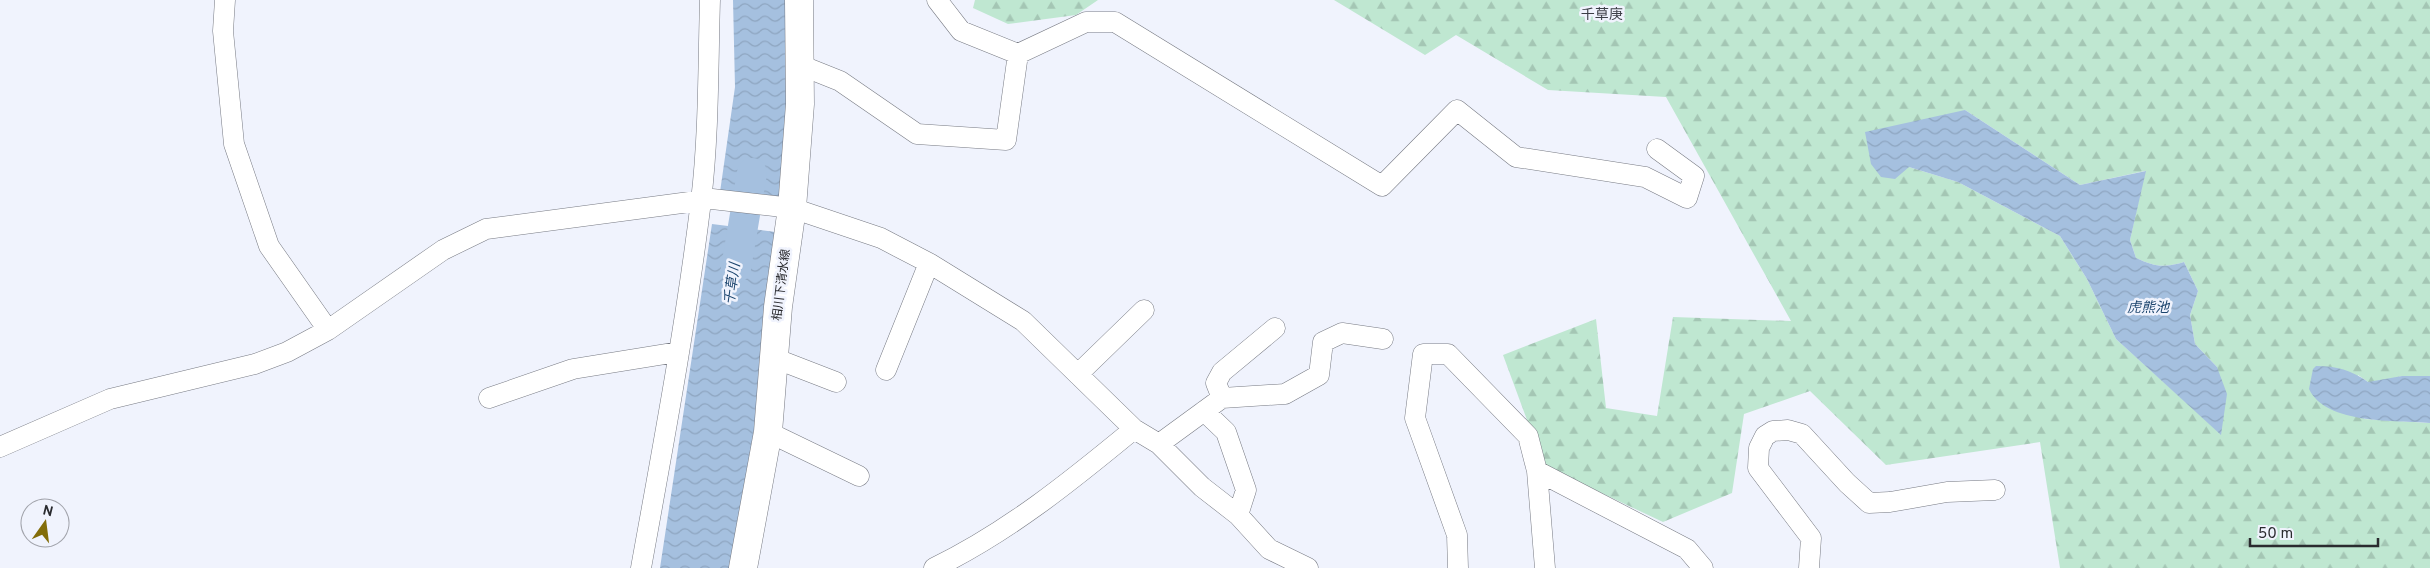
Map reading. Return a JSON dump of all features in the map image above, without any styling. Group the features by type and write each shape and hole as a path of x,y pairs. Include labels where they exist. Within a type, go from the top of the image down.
{"main road":[{"name":"相川下清水線","path":"743,568 768,432 787,207 800,104 799,0"}],"street":[{"path":"225,0 223,31 234,144 269,246 328,330"},
{"path":"641,568 678,352 707,200 710,0"},
{"path":"937,0 961,31 1018,54 1086,22 1115,22 1382,186 1457,110 1516,157 1646,177 1687,198 1694,176 1657,149"},
{"path":"800,65 840,81 917,134 1006,140 1018,54"},
{"path":"0,447 110,399 255,364 287,352 328,330 443,250 486,229 707,200 787,207 881,238 929,263 1023,321 1134,429 1159,444 1202,487 1238,515 1269,549 1308,568"},
{"path":"886,370 929,263"},
{"path":"1078,374 1144,310"},
{"path":"1222,398 1216,383 1222,372 1275,328"},
{"path":"1159,444 1222,398 1285,394 1320,375 1323,342 1342,333 1383,339"},
{"path":"489,398 573,369 678,352"},
{"path":"1458,568 1457,535 1415,418 1423,354 1448,354 1528,436 1537,471 1545,568"},
{"path":"774,358 836,382"},
{"path":"1204,412 1226,432 1246,490 1238,515"},
{"path":"934,568 970,551 1012,524 1068,484 1134,429"},
{"path":"1809,568 1811,538 1758,468 1759,448 1765,436 1773,431 1788,430 1802,434 1869,503 1890,502 1947,492 1995,490"},
{"path":"768,432 859,476"},
{"path":"1537,471 1686,549 1703,568"}],"green space":[{"path":"975,0 1098,0 1076,15 1008,24 973,8"},
{"path":"1334,0 2430,0 2430,376 2402,376 2376,383 2368,382 2358,375 2364,419 2430,423 2430,568 2060,568 2040,442 1886,465 1810,391 1744,414 1732,493 1663,522 1544,466 1503,355 1596,319 1606,408 1657,416 1673,317 1791,321 1666,97 1548,90 1456,35 1425,55","holes":["1965,110 2080,185 2145,171 2130,240 2136,258 2143,261 2160,266 2184,262 2198,291 2190,315 2195,344 2217,367 2221,434 2116,339 2087,279 2060,236 1958,182 1909,167"]}],"water":[{"path":"733,0 789,0 785,41 790,138 786,190 774,200 720,192 735,87"},
{"name":"虎熊池","path":"1965,110 2080,185 2146,171 2130,240 2136,258 2143,261 2160,266 2184,262 2198,291 2190,315 2195,344 2217,367 2227,394 2221,435 2116,339 2087,279 2060,236 1958,182 1909,167 1895,179 1881,177 1871,164 1865,132"},
{"path":"712,224 783,233 762,413 734,568 660,568"},
{"path":"2316,366 2344,369 2368,382 2402,376 2430,376 2430,423 2363,418 2346,415 2330,409 2318,401 2309,389 2313,369"}],"waterway":[{"name":"千草川","path":"736,268 752,173"}],"district":[{"name":"千草庚","path":"1602,15"}]}
